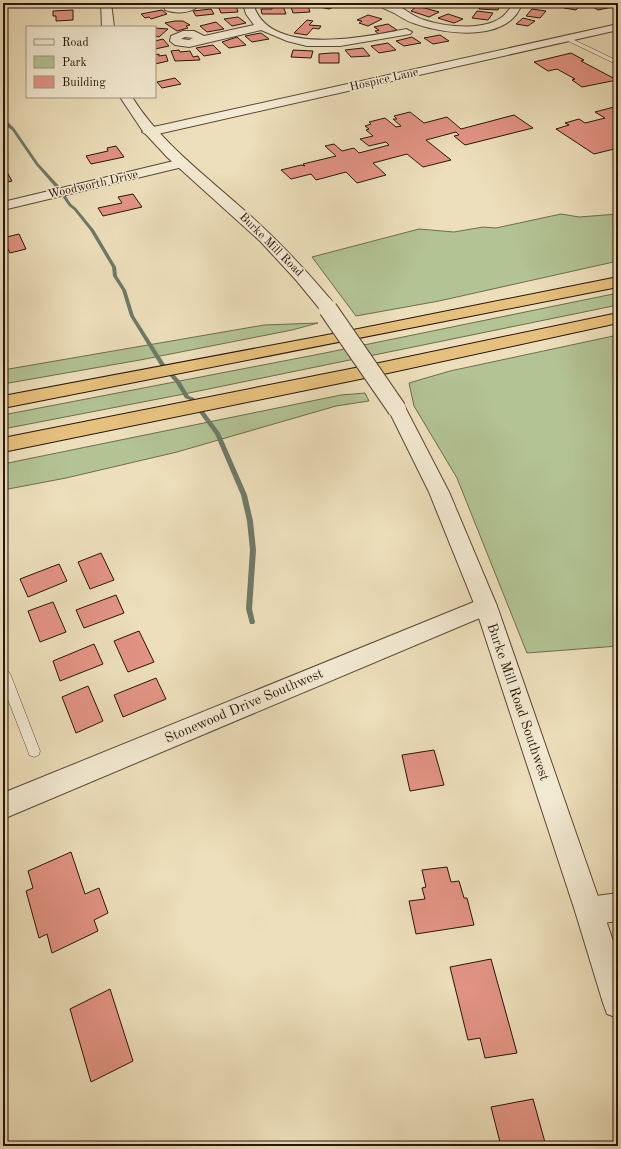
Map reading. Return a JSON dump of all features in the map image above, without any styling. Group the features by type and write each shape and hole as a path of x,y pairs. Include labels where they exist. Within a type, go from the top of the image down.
{"highway":[{"path":"3,402 343,337 618,282"},
{"path":"3,445 365,372 618,318"}],"street":[{"path":"106,3 108,26"},
{"path":"169,3 170,8 178,11 188,9 196,3"},
{"path":"260,3 248,3 254,19 261,27 284,37 314,43 344,44 406,32"},
{"path":"388,4 422,22 448,27 472,28 501,23 514,11 517,3"},
{"path":"199,40 261,27"},
{"name":"Hospice Lane","path":"149,132 618,27"},
{"name":"Burke Mill Road","path":"127,98 149,132 275,246 300,272 325,304 397,409"},
{"name":"Woodworth Drive","path":"3,206 182,163"},
{"name":"Burke Mill Road Southwest","path":"397,409 439,492 486,606 589,911 618,1003"},
{"name":"Stonewood Drive Southwest","path":"3,806 486,606"},
{"path":"589,911 618,907"}],"lane":[{"path":"568,38 618,63"},
{"path":"4,675 34,751"}],"green space":[{"path":"561,214 579,217 618,214 618,261 439,301 356,316 312,257 419,229 454,232 483,227 496,228"},
{"path":"618,293 618,305 184,394 3,429 3,415 320,354"},
{"path":"318,323 292,330 140,360 3,384 3,370 264,325"},
{"path":"618,335 618,646 527,653 457,478 414,406 409,383 450,371"},
{"path":"365,393 369,401 336,406 177,452 66,478 3,490 3,464 341,395"}],"building":[{"path":"137,3 158,3 159,5 138,7"},
{"path":"235,3 238,12 221,13 218,6"},
{"path":"320,3 341,4 329,9 315,6"},
{"path":"421,3 442,3 435,7"},
{"path":"487,3 500,4 498,10 479,9 481,4 487,5"},
{"path":"534,3 550,3 548,7 533,6"},
{"path":"567,3 580,5 576,10 564,8"},
{"path":"604,3 612,7 598,10 591,6"},
{"path":"272,6 283,6 286,14 262,14 261,9 272,9"},
{"path":"308,6 310,12 293,13 291,7"},
{"path":"417,6 439,12 429,17 411,11"},
{"path":"211,9 214,14 196,16 193,11"},
{"path":"532,9 546,11 540,18 526,16"},
{"path":"73,10 73,20 56,21 56,16 53,16 53,11"},
{"path":"162,10 167,14 151,19 149,17 145,18 141,14"},
{"path":"477,11 493,13 488,20 472,18"},
{"path":"448,14 463,19 454,23 438,18"},
{"path":"368,15 382,19 368,26 359,23 362,21 357,20"},
{"path":"238,17 246,23 232,26 224,19"},
{"path":"523,18 535,21 528,26 516,24"},
{"path":"307,20 313,21 309,25 321,26 319,29 313,28 307,35 294,33"},
{"path":"183,21 190,25 186,26 188,28 177,31 165,23"},
{"path":"216,22 224,29 207,32 200,26"},
{"path":"388,24 397,30 379,34 375,31 379,30 374,27"},
{"path":"156,28 168,29 159,37 156,36"},
{"path":"261,33 269,39 252,42 245,36"},
{"path":"440,35 449,41 433,44 424,38"},
{"path":"237,37 246,45 229,48 222,42"},
{"path":"412,37 421,43 404,46 396,41"},
{"path":"163,39 169,46 156,49 156,41"},
{"path":"388,43 396,50 379,53 371,46"},
{"path":"213,45 221,53 204,56 196,48"},
{"path":"363,48 370,56 351,57 345,50"},
{"path":"179,50 180,52 190,51 193,57 198,56 200,60 175,61 171,51"},
{"path":"293,50 313,51 311,58 291,57"},
{"path":"339,53 339,63 319,63 319,54"},
{"path":"571,53 584,60 581,61 617,80 582,87 572,80 575,79 557,69 548,71 534,62"},
{"path":"156,55 166,55 168,61 156,64"},
{"path":"175,78 181,84 162,88 157,82"},
{"path":"618,106 618,148 594,154 556,129 569,125 565,123 579,119 585,123 605,118 595,112"},
{"path":"410,112 424,123 447,117 461,129 514,115 533,128 465,145 454,136 459,135 456,132 426,140 451,160 423,167 407,154 373,163 386,175 357,183 346,172 316,180 311,174 291,179 281,170 301,165 305,166 303,164 336,156 325,146 334,144 342,151 354,148 359,153 389,145 386,142 369,146 360,139 373,136 366,130 369,129 365,126 371,124 369,122 385,118 396,127 401,126 393,119 397,119 394,116"},
{"path":"116,146 124,157 91,164 86,156 108,151 107,148"},
{"path":"7,172 12,181 3,183 3,173"},
{"path":"133,194 142,207 103,216 98,208 122,203 118,197"},
{"path":"19,234 26,249 10,253 8,249 3,250 3,238"},
{"path":"101,553 114,580 90,589 78,562"},
{"path":"59,564 67,581 28,597 20,579"},
{"path":"116,595 124,613 84,628 76,610"},
{"path":"53,602 66,632 40,642 28,611"},
{"path":"139,631 154,662 128,672 114,641"},
{"path":"94,644 103,664 60,681 53,661"},
{"path":"156,678 166,699 123,717 114,695"},
{"path":"88,686 103,721 76,733 62,697"},
{"path":"434,750 444,785 410,791 402,755"},
{"path":"71,852 85,894 99,888 108,913 94,920 98,931 52,953 47,934 39,938 26,891 33,888 28,871"},
{"path":"447,867 451,882 459,881 464,898 467,898 474,925 416,934 409,901 425,899 422,888 426,887 422,870"},
{"path":"491,959 517,1053 485,1058 480,1038 468,1040 450,967"},
{"path":"110,989 133,1061 91,1082 70,1009"},
{"path":"533,1099 546,1146 501,1146 491,1107"}],"waterway":[{"path":"3,118 13,129 37,164 59,188 70,205 92,230 114,267 115,276 124,290 132,316 162,364 178,382 187,397 192,399 217,433 244,495 250,521 253,550 249,609 252,622"}]}
